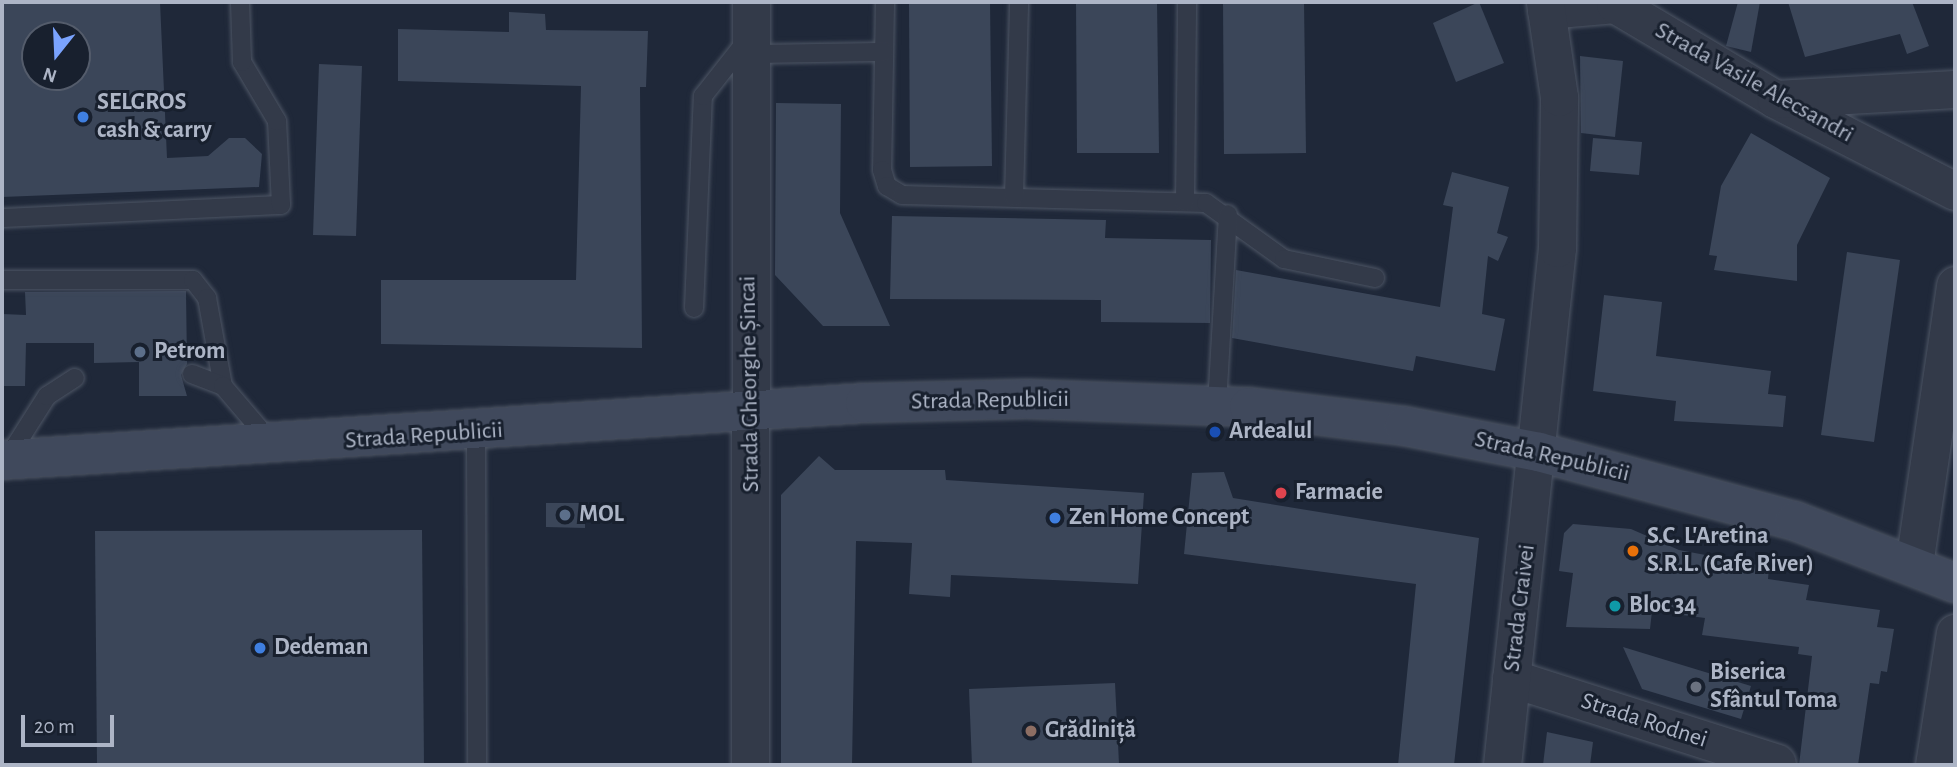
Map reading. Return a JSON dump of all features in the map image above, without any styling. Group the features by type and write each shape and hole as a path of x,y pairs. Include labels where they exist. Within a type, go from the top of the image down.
{"main road":[{"name":"Strada Republicii","path":"4,460 274,447 748,412 1027,399 1217,405 1378,422 1539,452 1795,521 1914,564 1955,583"}],"street":[{"name":"Strada Vasile Alecsandri","path":"1539,452 1557,248 1559,97 1546,6 1615,3 1775,99 1955,191"},
{"name":"Strada Gheorghe Șincai","path":"747,36 750,765"},
{"path":"1775,99 1955,89"},
{"path":"1914,564 1955,285"},
{"name":"Strada Craivei","path":"1502,765 1539,452"},
{"path":"1934,765 1955,633"},
{"name":"Strada Rodnei","path":"1511,678 1777,763"}],"lane":[{"path":"2,218 281,205 277,121 242,62 240,2"},
{"path":"734,2 747,36"},
{"path":"885,2 887,186 902,195 1185,202 1228,214 1258,246 1284,259 1375,278"},
{"path":"1014,197 1019,2"},
{"path":"1185,202 1187,2"},
{"path":"747,36 884,51"},
{"path":"694,308 697,124 702,96 747,36"},
{"path":"1217,405 1228,214"},
{"path":"2,281 192,280 207,298 223,386"},
{"path":"192,374 223,386 274,447"},
{"path":"4,460 47,396 75,377"},
{"path":"476,433 477,765"}],"building":[{"name":"SELGROS cash & carry","path":"2,2 160,2 167,158 208,156 229,138 245,138 262,154 259,187 2,197"},
{"path":"909,2 990,2 992,166 910,167"},
{"path":"1076,2 1157,2 1159,153 1077,153"},
{"path":"1223,2 1304,2 1306,153 1224,154"},
{"path":"1479,2 1504,63 1456,82 1433,23"},
{"path":"1738,2 1760,2 1751,52 1726,46"},
{"path":"1788,2 1912,2 1929,46 1907,54 1900,34 1805,57"},
{"path":"509,12 545,14 546,30 648,31 646,87 640,87 642,348 381,344 381,280 576,280 581,86 398,81 398,29 509,32"},
{"path":"1580,56 1623,61 1615,137 1581,133"},
{"path":"319,64 362,66 356,236 313,235"},
{"path":"776,103 841,104 840,213 890,326 823,326 775,275"},
{"path":"1751,133 1830,178 1797,245 1797,281 1714,270 1717,256 1709,255 1721,186"},
{"path":"1593,138 1642,142 1639,175 1590,171"},
{"path":"1452,172 1509,187 1497,233 1508,237 1498,261 1488,256 1482,314 1505,319 1495,371 1416,356 1413,371 1232,338 1236,270 1440,307 1453,207 1443,205"},
{"path":"892,216 1106,220 1105,238 1211,240 1210,323 1101,322 1101,300 890,299"},
{"path":"1847,252 1900,260 1874,442 1821,435"},
{"name":"Petrom","path":"186,291 187,364 181,375 187,396 139,396 139,362 94,363 94,343 26,343 25,386 2,386 2,314 26,315 25,292"},
{"path":"1604,295 1662,302 1656,356 1771,371 1768,394 1786,396 1783,427 1674,421 1676,401 1593,391"},
{"path":"819,456 835,470 945,470 946,480 1144,493 1138,584 951,575 950,597 909,594 912,543 856,541 852,765 781,765 781,495"},
{"path":"1224,472 1233,498 1479,538 1454,765 1398,765 1416,584 1184,554 1192,473"},
{"name":"MOL","path":"546,503 585,503 585,528 546,527"},
{"path":"1573,524 1631,529 1679,550 1769,567 1768,579 1809,585 1806,600 1880,610 1877,627 1894,629 1887,672 1881,671 1879,684 1870,683 1858,765 1799,765 1812,656 1798,654 1799,647 1702,635 1705,618 1652,611 1650,629 1566,627 1573,573 1559,571 1564,533"},
{"name":"Dedeman","path":"422,530 424,765 97,765 95,531"},
{"name":"Biserica Sfântul Toma","path":"1623,647 1751,686 1741,719 1642,689"},
{"path":"1115,683 1119,764 972,765 969,689"},
{"path":"1547,732 1593,742 1590,765 1543,765"}],"place":[{"name":"SELGROS cash & carry","path":"83,117"},
{"name":"Petrom","path":"140,352"},
{"name":"Ardealul","path":"1215,432"},
{"name":"Farmacie","path":"1281,493"},
{"name":"MOL","path":"565,515"},
{"name":"Zen Home Concept","path":"1055,518"},
{"name":"S.C. L'Aretina S.R.L. (Cafe River)","path":"1633,551"},
{"name":"Bloc 34","path":"1615,606"},
{"name":"Dedeman","path":"260,648"},
{"name":"Biserica Sfântul Toma","path":"1696,687"},
{"name":"Grădiniță","path":"1031,731"}]}
